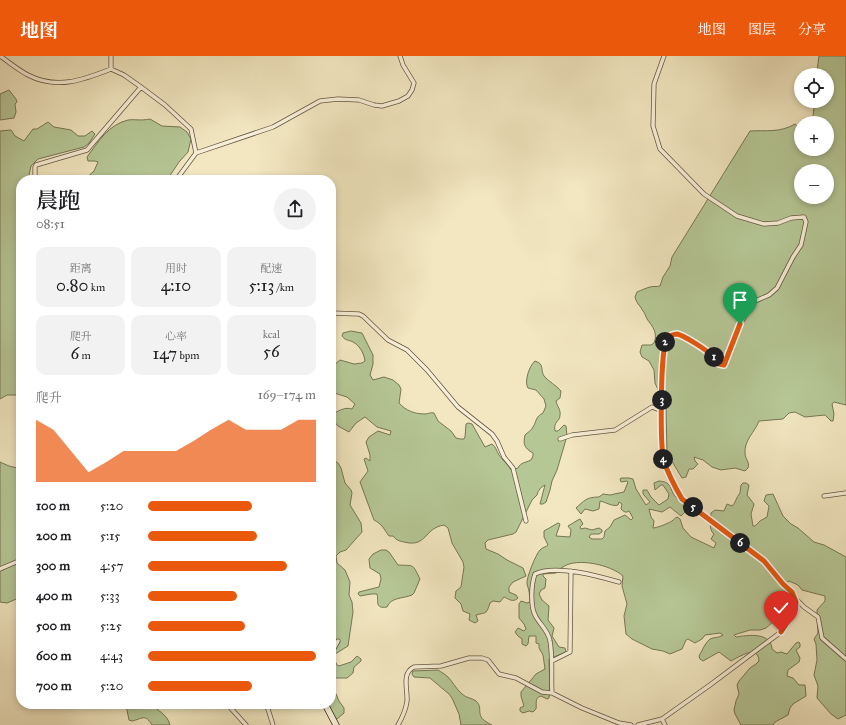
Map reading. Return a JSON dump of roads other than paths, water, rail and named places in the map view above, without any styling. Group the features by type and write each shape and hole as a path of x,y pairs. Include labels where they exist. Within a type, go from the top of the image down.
{"street":[{"path":"0,56 27,75 46,81 70,83 86,79 111,69 124,74 165,105 191,129 196,153"},
{"path":"111,56 111,69"},
{"path":"180,175 196,153 273,127 320,101 338,99 359,100 382,106 399,101 408,96 414,83 403,65 400,56"},
{"path":"664,56 654,84 652,126 660,149 704,194 737,216 764,224 778,223 798,216 804,217 806,222 801,245 777,288 769,295 753,302 740,324 724,365 719,364 712,355 678,334 667,338 663,355 663,460 674,486 682,499 764,561 804,607 818,617 822,638 846,659"},
{"path":"35,175 36,165 87,150 141,87"},
{"path":"336,313 360,314 388,340 407,350 458,407 492,434 504,457 513,468 526,521"},
{"path":"560,439 572,435 615,430 652,408 662,411"},
{"path":"824,496 846,493"},
{"path":"0,569 16,562"},
{"path":"552,660 570,652 571,571"},
{"path":"552,693 550,673 552,660 550,638 534,613 532,582 535,574 541,572 571,571 592,574 619,582"},
{"path":"638,725 662,719 781,632 795,610 796,602 794,596"},
{"path":"336,645 338,641"},
{"path":"398,725 407,703 406,682 407,672 410,669 414,667 441,666 469,658 482,658 488,660 499,674 516,678 542,692 552,693 582,708 620,723 631,725"},
{"path":"232,709 246,725"},
{"path":"268,709 273,725"},
{"path":"328,709 336,725"},
{"path":"662,719 665,725"}]}
